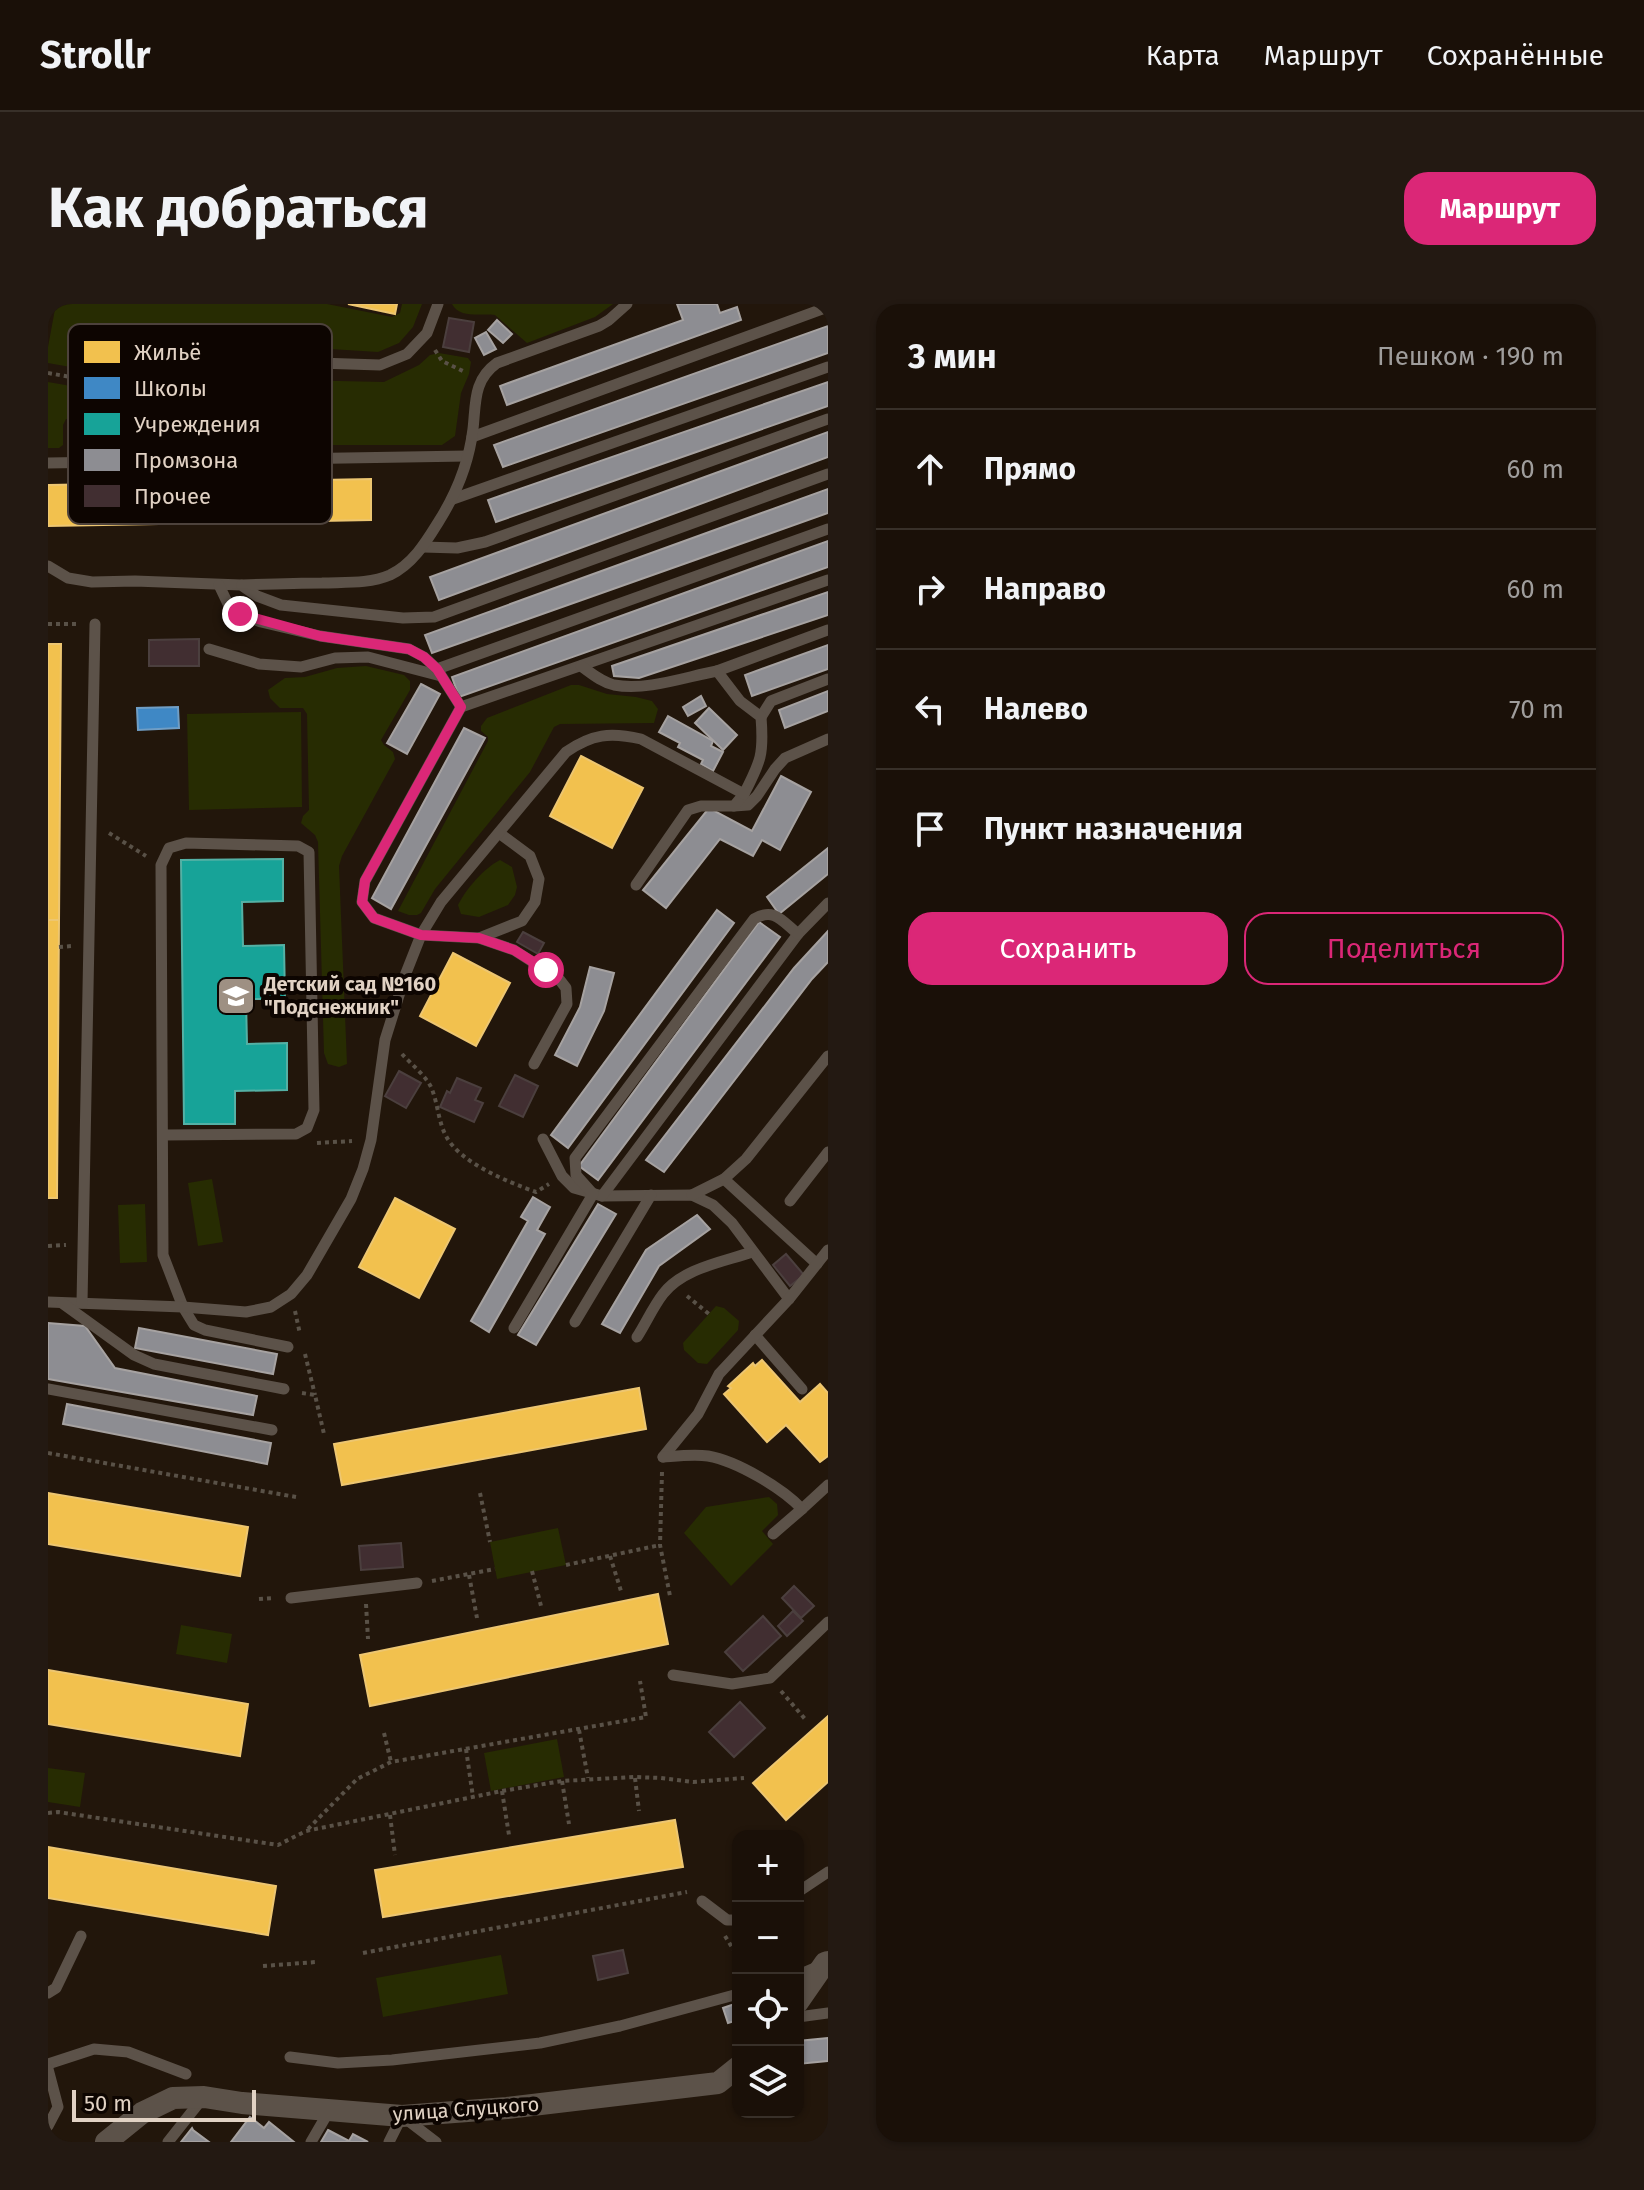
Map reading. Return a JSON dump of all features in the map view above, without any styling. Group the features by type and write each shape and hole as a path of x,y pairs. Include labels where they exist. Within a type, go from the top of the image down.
{"street":[{"path":"804,1993 826,1962"},
{"name":"улица Слуцкого","path":"106,2142 142,2113 173,2098 204,2097 402,2116 507,2108 718,2083 732,2072"}],"lane":[{"path":"332,364 380,365 407,354 427,333 438,304"},
{"path":"48,566 68,578 92,582 241,585 365,582 390,575 408,563 423,547 453,499 472,437 477,390 487,371 497,363 599,326 627,304"},
{"path":"472,437 828,307"},
{"path":"453,499 828,367"},
{"path":"423,547 457,548 485,542 828,419"},
{"path":"332,458 467,456"},
{"path":"48,463 68,463"},
{"path":"241,585 257,596 281,605 403,618 434,617 828,474"},
{"path":"209,649 259,664 301,667 335,658 368,657 439,672 828,529"},
{"path":"534,1064 567,1004 566,988 559,979 514,950 479,938 421,935 374,918 362,902 365,881 461,707 828,580"},
{"path":"219,585 228,604 240,614 320,636 409,649 424,657 439,672 461,707"},
{"path":"82,1303 95,624"},
{"path":"581,666 598,679 614,685 642,686 717,671 828,630"},
{"path":"717,671 740,701 761,717"},
{"path":"734,806 758,767 764,745 761,717 771,701 828,679"},
{"path":"48,1302 246,1312 271,1307 291,1294 307,1275 351,1199 363,1169 371,1140 385,1040 421,935 441,902 566,752 585,739 625,736 641,739 744,794"},
{"path":"636,885 688,810 701,806 748,805 785,758 828,739"},
{"path":"479,938 522,921 535,902 539,879 530,856 499,833"},
{"path":"164,1135 296,1134 307,1128 314,1110 309,852 298,846 186,843 169,848 161,865 163,1255 183,1307 194,1325 288,1347"},
{"path":"514,1328 597,1195 798,934 828,903"},
{"path":"597,1195 576,1175 575,1158 754,919 765,913 773,914 798,934"},
{"path":"692,1195 724,1179 746,1159 828,1056"},
{"path":"543,1139 562,1176 574,1188 597,1195 692,1195 713,1205 732,1223 789,1299"},
{"path":"790,1201 828,1152"},
{"path":"724,1179 817,1264"},
{"path":"575,1322 651,1195"},
{"path":"663,1457 698,1414 719,1374 789,1299 828,1250"},
{"path":"637,1337 673,1284 689,1273 752,1252"},
{"path":"62,1303 134,1355 154,1364 284,1389"},
{"path":"755,1335 802,1389"},
{"path":"48,1389 272,1430"},
{"path":"663,1457 706,1456 725,1461 775,1486 802,1509"},
{"path":"773,1534 828,1485"},
{"path":"291,1598 417,1583"},
{"path":"673,1675 732,1684 770,1678 828,1622"},
{"path":"804,1888 828,1872"},
{"path":"701,1895 727,1920 732,1920"},
{"path":"48,1993 56,1988 81,1936"},
{"path":"800,1974 826,1962"},
{"path":"290,2057 338,2063 392,2060 540,2043 620,2026 732,1996"},
{"path":"804,2016 828,2013"},
{"path":"48,2126 58,2107 48,2066 94,2049 128,2052 186,2074"},
{"path":"168,2142 204,2097"},
{"path":"311,2142 329,2110"},
{"path":"389,2142 402,2116 436,2142"}],"path":[{"path":"427,333 442,361 481,379"},
{"path":"48,373 68,377"},
{"path":"48,624 63,624"},
{"path":"90,822 161,865"},
{"path":"385,1040 402,1053 430,1085 445,1135 454,1148 512,1184 536,1192"},
{"path":"317,1143 371,1140"},
{"path":"673,1284 709,1314"},
{"path":"284,1389 315,1395 324,1434"},
{"path":"48,1453 296,1497"},
{"path":"663,1457 660,1545 670,1596"},
{"path":"480,1493 490,1542"},
{"path":"566,1565 660,1545"},
{"path":"610,1556 621,1591"},
{"path":"417,1583 495,1569"},
{"path":"532,1571 541,1606"},
{"path":"469,1575 477,1618"},
{"path":"366,1590 368,1639"},
{"path":"770,1678 805,1719"},
{"path":"306,1831 357,1779 391,1762 646,1717 640,1681"},
{"path":"579,1730 588,1778"},
{"path":"384,1733 391,1762"},
{"path":"466,1749 473,1797"},
{"path":"634,1777 639,1811"},
{"path":"48,1813 278,1845 306,1831 562,1781 634,1777 693,1782 744,1778"},
{"path":"562,1781 569,1824"},
{"path":"502,1791 509,1835"},
{"path":"390,1815 395,1855"},
{"path":"363,1953 701,1895"},
{"path":"263,1966 316,1962"}],"green space":[{"path":"48,304 327,304 392,317 400,313 402,304 422,304 413,327 399,343 378,352 332,349 332,324 68,324 68,367 48,363 55,309 48,307"},
{"path":"452,304 613,304 595,317 527,343 495,315 465,314"},
{"path":"439,353 468,358 471,362 461,393 455,436 442,445 332,445 332,381 384,382 419,365 430,355"},
{"path":"48,382 68,385 68,419 63,425 63,445 59,448 48,448"},
{"path":"366,666 404,675 410,681 410,690 381,740 393,752 395,759 339,866 347,1064 339,1067 328,1064 324,1053 318,842 315,835 301,823 309,810 307,714 303,708 280,708 270,698 268,690 285,678"},
{"path":"571,685 652,701 658,709 654,723 560,724 554,727 530,772 435,889 421,913 409,915 398,911 488,741 481,731 487,718"},
{"path":"301,712 302,807 189,810 187,714"},
{"path":"500,860 512,867 517,887 508,905 479,917 461,914 458,905 466,892"},
{"path":"212,1179 223,1242 198,1246 188,1183"},
{"path":"145,1204 147,1262 120,1263 118,1205"},
{"path":"716,1306 724,1308 739,1321 738,1330 707,1364 698,1363 684,1350 683,1343"},
{"path":"769,1497 777,1504 778,1515 762,1531 773,1544 731,1586 684,1533 706,1507"},
{"path":"558,1528 566,1565 497,1579 490,1542"},
{"path":"181,1625 232,1634 227,1663 176,1654"},
{"path":"557,1739 564,1777 491,1791 484,1753"},
{"path":"48,1768 85,1773 80,1807 48,1802"},
{"path":"501,1955 508,1994 383,2017 376,1978"}],"building: Жильё":[{"path":"348,304 397,304 395,314"},
{"path":"371,479 371,520 332,521 332,480"},
{"path":"48,485 68,485 68,524 156,524 48,526"},
{"path":"48,644 61,644 59,920 48,920"},
{"path":"581,756 643,788 612,848 550,816"},
{"path":"48,920 59,920 57,1198 48,1198"},
{"path":"453,953 510,983 476,1046 420,1016"},
{"path":"395,1198 455,1229 419,1298 359,1267"},
{"path":"762,1360 800,1402 820,1384 828,1393 828,1456 820,1462 786,1425 767,1442 724,1394 731,1388 728,1386 753,1363 755,1366"},
{"path":"639,1388 646,1429 342,1485 334,1444"},
{"path":"48,1493 248,1527 240,1576 48,1544"},
{"path":"658,1594 668,1644 370,1706 360,1655"},
{"path":"48,1670 248,1704 240,1756 48,1724"},
{"path":"828,1716 828,1782 786,1820 753,1783"},
{"path":"675,1820 683,1867 383,1917 375,1870"},
{"path":"48,1847 276,1886 268,1935 48,1898"}],"building: Школы":[{"path":"178,707 179,728 138,730 137,708"}],"building: Учреждения":[{"path":"283,859 283,901 242,902 243,946 284,945 285,999 246,999 247,1044 287,1043 287,1090 235,1091 235,1124 184,1124 181,860"}],"building: Промзона":[{"path":"677,304 717,304 720,313 737,307 741,320 507,405 500,386 683,320"},
{"path":"497,320 512,334 503,343 488,330"},
{"path":"828,326 828,353 503,467 494,445"},
{"path":"486,332 496,349 484,355 475,338"},
{"path":"828,382 828,406 496,522 488,500"},
{"path":"828,432 828,457 439,600 430,577"},
{"path":"828,489 828,513 432,653 425,635"},
{"path":"828,541 828,567 459,697 452,677"},
{"path":"828,592 828,615 639,678 614,676 612,666"},
{"path":"828,645 828,669 752,696 745,675"},
{"path":"421,684 440,694 407,754 387,743"},
{"path":"828,691 828,711 785,728 779,710"},
{"path":"701,696 706,706 688,716 683,707"},
{"path":"709,708 737,735 723,750 695,723"},
{"path":"668,716 713,741 711,746 723,752 713,771 701,764 703,760 678,747 680,743 659,732"},
{"path":"464,728 485,738 391,909 372,898"},
{"path":"781,776 811,792 780,850 762,840 753,856 720,839 666,908 643,890 709,808 752,831"},
{"path":"828,848 828,874 779,914 767,897"},
{"path":"717,910 734,923 568,1148 551,1135"},
{"path":"759,922 780,937 598,1180 579,1166"},
{"path":"828,931 828,962 664,1172 646,1160 794,968"},
{"path":"590,967 614,973 604,1011 577,1066 555,1055 580,1007"},
{"path":"533,1197 550,1207 537,1230 545,1234 489,1332 471,1321 528,1221 521,1217"},
{"path":"598,1204 616,1214 536,1345 518,1335"},
{"path":"697,1215 710,1229 659,1266 620,1333 602,1324 646,1250"},
{"path":"48,1323 85,1326 115,1368 257,1396 253,1415 48,1379"},
{"path":"139,1328 277,1354 273,1374 135,1348"},
{"path":"67,1404 271,1443 267,1464 63,1424"},
{"path":"732,2005 732,2022 728,2023 723,2008"},
{"path":"828,2038 828,2061 804,2063 804,2040"},
{"path":"250,2117 264,2128 269,2122 294,2142 231,2142"},
{"path":"193,2130 209,2142 181,2142"},
{"path":"328,2130 349,2141 353,2134 368,2142 321,2142"}],"building: Прочее":[{"path":"449,318 474,322 469,352 443,347"},
{"path":"199,639 199,666 149,666 149,640"},
{"path":"523,932 544,943 538,954 517,942"},
{"path":"399,1071 421,1083 406,1108 385,1096"},
{"path":"515,1075 538,1086 523,1117 499,1106"},
{"path":"457,1078 481,1088 475,1100 483,1103 474,1122 440,1107"},
{"path":"786,1254 804,1275 790,1286 773,1265"},
{"path":"401,1543 403,1567 361,1570 359,1546"},
{"path":"794,1586 814,1606 801,1618 782,1598"},
{"path":"793,1611 803,1621 787,1636 778,1626"},
{"path":"763,1616 781,1636 743,1671 725,1652"},
{"path":"740,1702 765,1728 734,1757 709,1732"},
{"path":"623,1950 628,1973 598,1980 593,1956"}],"place":[{"name":"Детский сад №160 \"Подснежник\"","path":"236,996"}],"route":[{"path":"240,614 320,636 409,649 437,669 461,707 365,881 362,902 374,918 421,935 479,938 514,950 546,970"}]}
